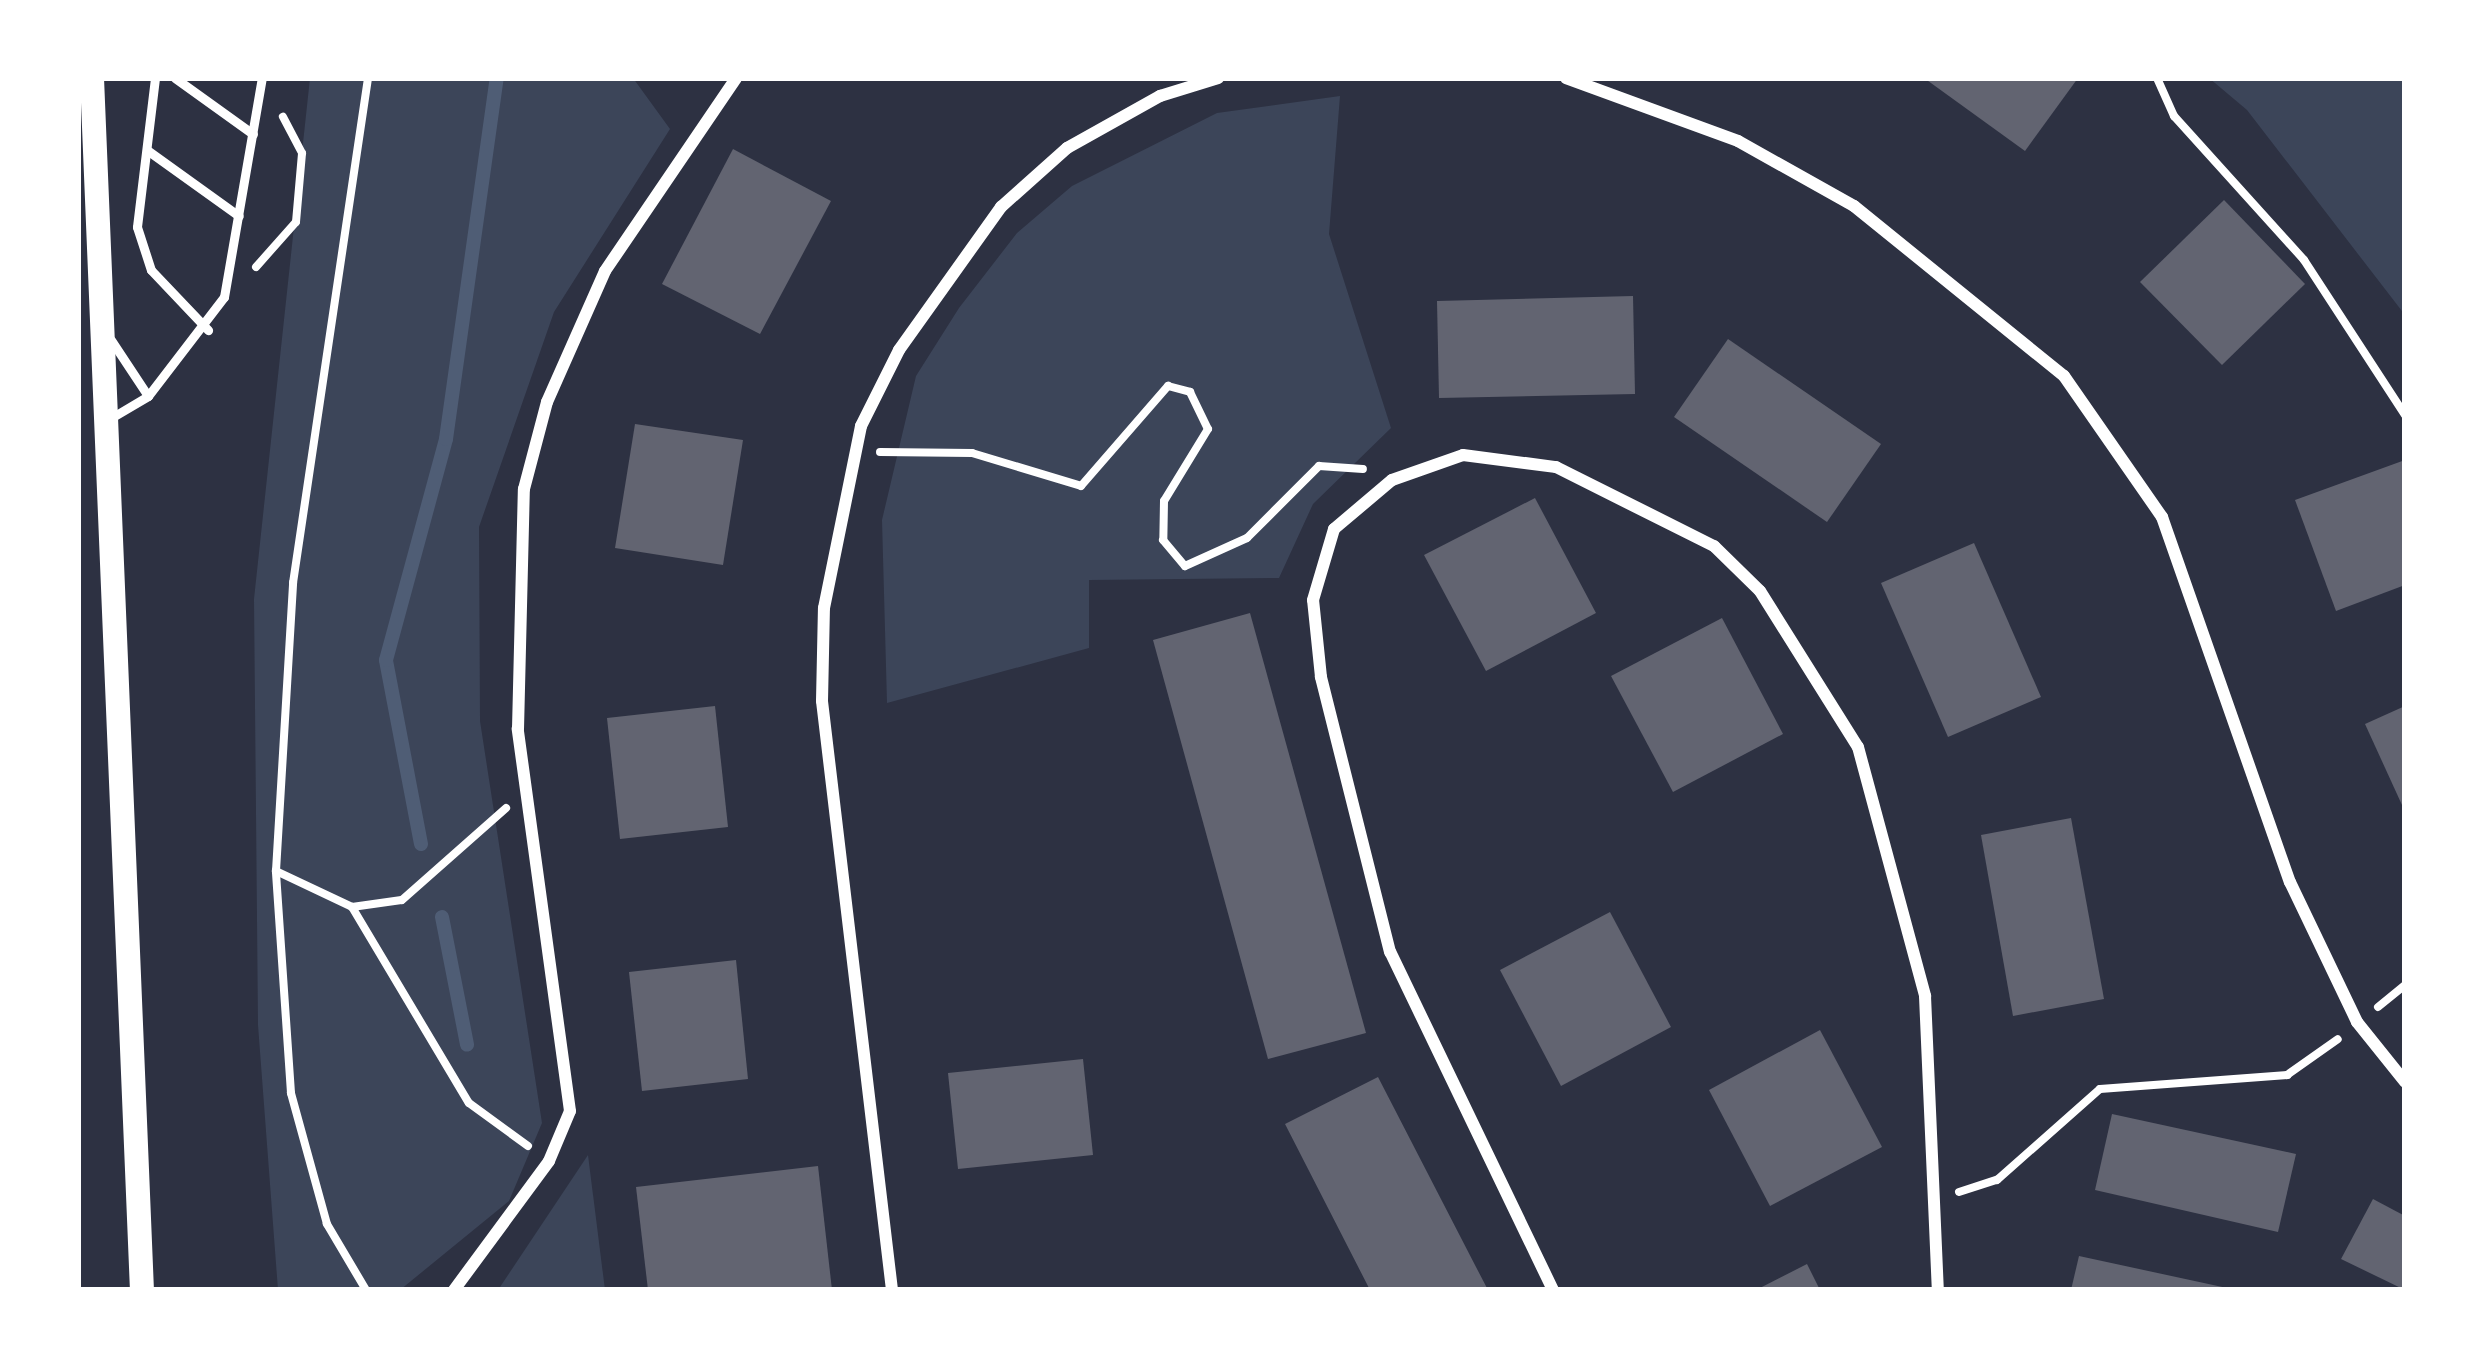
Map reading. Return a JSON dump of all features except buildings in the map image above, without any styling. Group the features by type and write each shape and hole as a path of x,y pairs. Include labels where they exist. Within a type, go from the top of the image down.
{"main road":[{"path":"92,78 97,320 142,1290"}],"street":[{"path":"454,1290 549,1161 572,1078 529,797 514,560 547,402 605,272 736,78"},
{"path":"892,1290 822,701 824,608 855,451 899,350 1001,207 1067,148 1160,96 1218,78"},
{"path":"1566,78 1738,141 1854,206 2064,376 2162,518 2290,881 2357,1022 2405,1082"},
{"path":"1553,1290 1390,952 1321,677 1321,560 1334,529 1392,481 1463,455 1556,467 1714,546 1760,591 1858,747 1889,831 1925,996 1939,1290"}],"lane":[{"path":"155,78 137,227 151,270 208,329"},
{"path":"176,78 253,134"},
{"path":"102,423 148,396 208,329 229,276 262,78"},
{"path":"146,150 239,216"},
{"path":"97,320 148,396"}],"path":[{"path":"229,276 258,267 296,222 302,153 262,78"},
{"path":"366,1290 327,1224 291,1093 276,872 293,584 368,78"},
{"path":"2157,78 2174,116 2304,260 2405,415"},
{"path":"855,451 972,453 1082,486 1168,386 1190,392 1208,428 1164,501 1163,541 1186,566 1247,538 1319,466 1392,481"},
{"path":"276,872 352,907 403,900 437,880 488,817 529,797"},
{"path":"352,907 469,1103 549,1161"},
{"path":"1938,1199 1997,1180 2100,1089 2287,1075 2405,986"}],"shaded area":[{"path":"310,78 633,78 670,129 554,312 479,527 480,721 542,1123 509,1201 400,1290 278,1290 258,1025 254,599"},
{"path":"2209,78 2405,78 2405,315 2247,110"},
{"path":"1340,96 1329,234 1391,428 1313,504 1279,578 1089,580 1089,648 887,703 882,520 916,376 959,308 1017,233 1072,186 1217,113"},
{"path":"588,1155 605,1290 498,1290"}],"waterway":[{"path":"421,844 386,660 446,439 497,78"},
{"path":"442,917 467,1045"}]}
